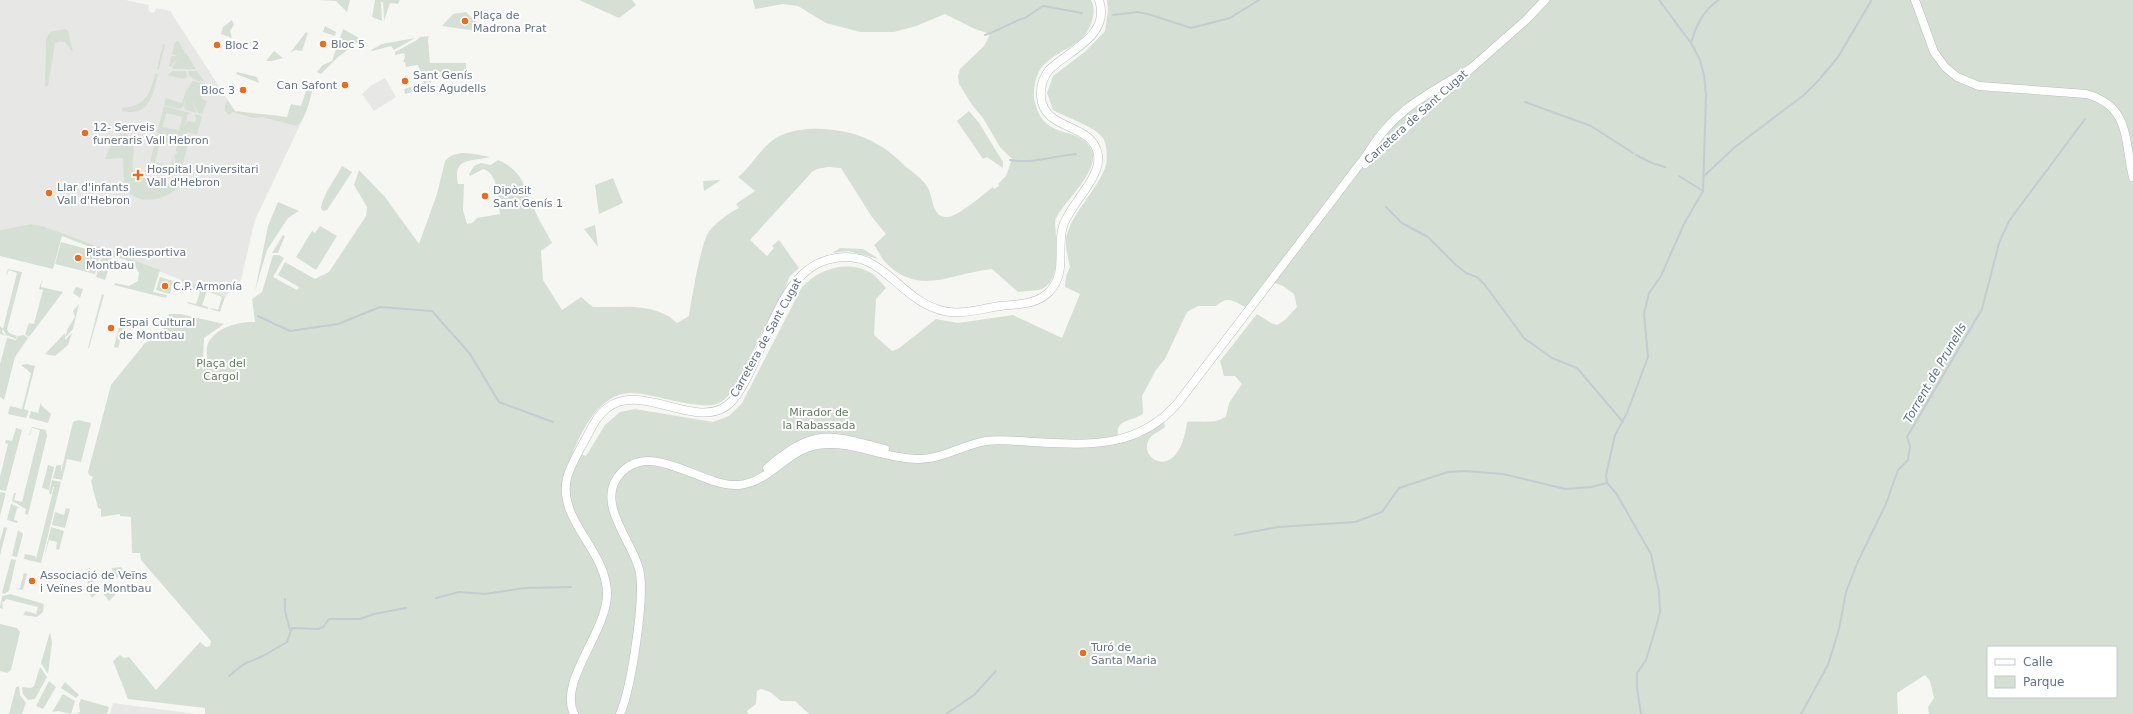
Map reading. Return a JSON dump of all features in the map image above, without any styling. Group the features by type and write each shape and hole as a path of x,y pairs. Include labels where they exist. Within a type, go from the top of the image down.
{"main road":[{"name":"Carretera de Sant Cugat","path":"574,714 570,706 570,692 603,618 607,588 604,571 599,560 569,507 566,488 572,463 598,417 610,406 632,400 643,400 696,412 717,410 727,406 742,385 794,283 809,268 825,260 847,257 869,262 882,269 913,297 929,306 946,312 960,313 1026,303 1045,295 1053,287 1060,272 1063,225 1097,169 1099,159 1096,147 1090,138 1056,121 1047,112 1042,102 1041,87 1044,76 1049,70 1088,40 1097,29 1101,13 1099,0"},
{"name":"Carretera de Sant Cugat","path":"580,714 575,703 577,686 607,618 612,590 609,574 603,560 577,514 571,496 571,480 577,464 602,418 608,412 628,404 647,405 699,416 719,414 729,408 746,386 799,283 815,270 830,263 851,261 868,265 882,274 918,305 937,314 948,316 966,316 1015,308 1034,304 1046,299 1056,288 1065,274 1064,240 1067,226 1076,208 1097,177 1102,167 1103,156 1099,142 1093,134 1053,114 1045,98 1045,84 1052,71 1059,64 1098,35 1104,23 1105,15 1103,0"},
{"path":"1470,69 1526,20 1545,0"},
{"path":"1915,0 1934,52 1945,67 1957,77 1979,86 2086,94 2110,106 2124,126 2133,177"},
{"name":"Carretera de Sant Cugat","path":"1177,404 1366,156 1388,124 1418,100 1470,69"},
{"name":"Carretera de Sant Cugat","path":"620,713 627,695 641,588 637,562 613,507 612,494 615,481 632,465 650,461 727,484 740,485 754,481 770,473 794,455 809,447 819,444 840,445 905,458 918,459 970,445 997,440 1073,445 1111,442 1149,428 1164,418 1189,393 1367,161 1470,69"},
{"name":"Carretera de Sant Cugat","path":"754,481 790,450 805,441 822,437 854,441 929,457"},
{"path":"840,445 854,441"},
{"path":"790,450 809,447"}],"shaded area":[{"name":"Hospital Universitari Vall d'Hebron","path":"0,0 126,0 149,5 148,9 151,13 155,12 156,8 170,11 235,111 249,114 275,115 302,121 255,220 241,280 225,297 43,226 31,224 0,230"},
{"path":"385,78 396,97 374,111 362,94 372,85"},
{"path":"113,703 196,714 110,714"}],"green space":[{"path":"318,0 350,0 347,12 336,1"},
{"path":"375,0 400,0 398,4 390,3 384,21 383,2 381,2 382,21 372,17"},
{"path":"579,0 632,0 636,5 619,18"},
{"path":"753,0 1091,0 1094,8 1093,17 1090,27 1085,35 1072,46 1048,61 1041,68 1034,88 1034,100 1041,117 1047,124 1055,129 1080,138 1087,143 1092,151 1093,159 1091,167 1080,186 1060,211 1055,220 1056,259 1054,275 1046,287 1039,290 1018,292 992,269 936,280 924,281 911,279 899,273 886,263 874,245 886,234 872,217 841,168 828,167 817,169 812,172 750,240 767,256 774,248 772,246 779,240 799,268 789,277 746,368 726,398 718,404 704,405 683,403 649,395 632,393 621,394 611,398 595,413 582,433 573,452 586,456 605,425 620,412 635,409 713,422 729,416 742,403 802,287 817,275 835,268 854,267 864,269 873,274 886,288 876,299 874,335 892,351 898,349 936,319 958,323 1013,315 1062,338 1080,294 1065,287 1066,276 1070,267 1067,255 1066,238 1075,216 1101,176 1106,165 1107,153 1103,138 1094,130 1053,110 1047,93 1053,76 1086,51 1105,31 1108,10 1107,0 2133,0 2133,714 1929,714 1928,707 1934,698 1930,681 1925,675 1897,693 1898,714 809,714 795,701 781,701 770,692 761,689 757,691 756,704 747,711 748,714 205,714 205,708 128,699 113,661 120,655 124,658 129,657 156,690 200,642 206,647 210,646 211,641 141,560 140,553 132,553 131,517 120,516 120,514 101,517 101,509 98,508 91,481 93,477 89,475 88,472 111,385 145,343 154,339 162,332 169,314 180,314 224,324 204,338 203,361 207,361 208,343 212,337 222,329 229,326 255,322 252,299 262,292 273,255 279,255 284,258 273,277 297,290 299,287 278,275 285,262 315,279 329,272 366,216 367,207 354,185 359,170 385,197 419,244 437,194 445,161 455,154 466,153 490,157 465,162 461,164 458,169 458,184 464,184 463,210 467,224 472,223 477,218 500,214 497,188 492,176 483,169 470,176 469,174 474,166 481,163 491,165 498,160 513,169 522,180 536,213 552,243 541,251 543,280 562,310 581,297 593,307 632,307 651,309 661,312 677,323 689,316 699,260 708,233 722,219 739,208 736,204 755,191 738,177 764,148 776,138 784,134 806,129 818,129 843,131 866,138 884,148 921,179 930,192 935,210 941,216 945,217 950,217 956,214 969,206 993,187 994,189 999,186 998,184 1006,176 1012,159 1000,147 983,118 972,105 959,84 958,76 960,69 984,46 990,34 975,29 945,14 916,26 894,32 860,32 826,23 798,6 783,4 755,9","holes":["1269,281 1283,286 1294,294 1297,307 1285,320 1277,325 1257,314 1220,361 1224,376 1235,376 1242,384 1229,403 1226,416 1222,419 1212,421 1187,422 1182,442 1176,454 1168,460 1160,462 1153,459 1148,453 1147,446 1151,436 1165,427 1164,422 1133,439 1118,435 1118,430 1123,423 1140,416 1143,413 1142,396 1156,370 1165,359 1187,312 1198,306 1216,306 1227,300 1233,301 1245,307 1248,306 1263,284"]},
{"name":"Plaça de Madrona Prat","path":"466,12 484,30 486,28 491,33 442,26 453,14"},
{"path":"232,20 234,25 230,31 232,38 221,34 223,27"},
{"path":"325,26 336,32 335,36 323,32"},
{"path":"65,29 68,31 73,52 64,42 55,43 48,86 45,87 46,39 50,32"},
{"path":"343,29 361,40 338,57 321,74 317,72 323,65 332,61"},
{"path":"306,32 308,33 302,51 295,50 290,53"},
{"path":"429,36 430,63 466,63 466,78 431,76 431,84 429,87 405,94 404,89 424,83 418,65 406,67 405,62 403,62 405,57 404,53 395,55 395,52 420,37"},
{"path":"415,38 394,50 391,46 371,50 382,44"},
{"path":"178,41 185,52 183,54 186,53 196,69 173,69 172,67 178,58 171,66 169,66 171,56 177,56 172,54 175,42"},
{"path":"163,44 165,45 159,69 157,69"},
{"path":"274,51 283,58 266,61"},
{"path":"173,71 186,71 187,76 184,79 167,75"},
{"path":"188,71 197,71 205,82 192,78"},
{"path":"237,72 257,77 259,83 236,74"},
{"path":"155,74 158,74 149,103 139,111 122,111 122,108 137,105 146,98"},
{"path":"193,81 206,84 214,97 207,92 202,94 202,99 207,101 202,114 198,113 191,98 197,113 186,110 184,107 186,98 183,107 179,109 164,105 166,98 182,103 188,84 187,92"},
{"path":"309,82 315,83 306,112 300,123 296,126 263,117 253,118 232,112 229,115 224,110 227,100 235,111 287,117 291,104 301,106"},
{"path":"164,106 190,113 187,115 187,120 182,128 188,121 195,122 195,114 202,116 197,135 187,132 186,135 196,137 194,145 178,139 179,135 177,139 157,133","holes":["166,113 182,117 179,130 163,127"]},
{"path":"969,111 979,123 1003,162 1003,168 987,157 983,159 957,121"},
{"path":"125,133 133,143 133,170 136,174 150,180 179,186 174,191 168,195 153,200 145,200 132,195 124,182 123,158 105,159 115,139 121,134"},
{"path":"157,134 177,141 176,145 160,141 155,162 170,166 173,156 174,167 169,168 150,162"},
{"path":"178,141 188,144 182,168 180,164 176,167 174,156 177,153 176,150"},
{"path":"150,164 179,173 181,175 149,168"},
{"path":"342,166 352,172 327,210 323,211 321,208 324,198"},
{"path":"182,168 180,172 173,169"},
{"path":"613,178 623,203 599,214 595,185"},
{"path":"721,180 704,191 703,181"},
{"path":"278,202 299,211 288,218 267,250 255,291 268,226"},
{"path":"31,224 43,226 160,270 153,292 167,295 166,298 114,285 115,283 129,286 138,281 139,273 134,264 124,259 112,257 105,280 96,277 103,252 62,236 53,269 0,256 0,230"},
{"path":"595,225 598,247 584,229"},
{"path":"320,226 337,236 316,270 296,257 312,231 315,233"},
{"path":"283,235 285,236 278,253 272,253"},
{"name":"Pista Poliesportiva Montbau","path":"61,242 101,253 95,274 55,264"},
{"path":"840,248 863,249 879,259 848,251 832,253"},
{"path":"8,269 22,272 7,329 9,333 17,336 16,339 6,335 3,329 17,273 9,270 6,276"},
{"name":"C.P. Armonía","path":"160,277 173,281 170,294 156,290"},
{"path":"42,279 41,287 63,292 29,337 25,334 29,323 34,324 43,290 39,289"},
{"path":"182,279 225,297 220,312 210,309 218,310 222,297 207,291 202,305 208,307 208,309 187,303 196,304 200,292 181,281"},
{"path":"76,287 83,289 80,298 73,293"},
{"path":"102,294 104,295 88,348"},
{"path":"79,304 73,329 65,338 68,328 75,317 73,311"},
{"path":"121,318 124,319 123,321 128,322 125,324 118,348 114,347"},
{"path":"0,326 3,329 2,332 6,336 0,334"},
{"path":"65,333 65,340 72,333 68,345 55,356 45,354"},
{"path":"24,335 28,338 15,357 4,400 0,397 0,364 7,338 16,340 18,336"},
{"path":"27,364 35,366 24,409 29,411 26,418 8,414 10,406 22,409 31,373 21,365"},
{"path":"41,402 42,406 51,414 48,423 29,418 31,411 38,413"},
{"path":"78,420 91,423 81,462 67,459 62,480 53,478 56,466 61,465 61,472 73,422"},
{"path":"32,427 46,430 47,436 28,515 25,514 26,509 12,501 14,493 16,493 14,500 22,502 40,430 32,428 29,435"},
{"path":"16,428 22,430 6,491 0,490 0,477 8,444 5,443 6,440 12,441"},
{"path":"48,465 54,467 49,490 42,488"},
{"path":"52,480 61,482 41,563 24,559 25,554 35,556 36,559 54,487 51,495 49,493"},
{"path":"0,492 6,493 0,516"},
{"path":"11,504 20,508 17,508 14,520 18,521 17,523 7,520"},
{"path":"66,508 70,509 65,528 52,525 55,512 64,515"},
{"path":"4,527 7,528 0,555 0,541"},
{"path":"51,527 64,531 59,550 56,549 57,542 49,540 43,561"},
{"path":"18,530 23,534 17,557 12,556"},
{"path":"11,559 16,560 9,591 4,594 2,593"},
{"path":"121,567 124,573 117,578 113,573 112,568"},
{"path":"90,568 92,579 99,591 92,598 89,593 86,569"},
{"path":"24,573 27,574 23,590 16,589 20,588"},
{"path":"111,588 116,594 109,601 102,592"},
{"path":"10,594 44,604 43,612 37,617 23,615 26,611 36,614 38,607 6,599 4,602 2,601 3,609 0,608 2,596"},
{"path":"0,624 17,628 20,632 11,670 7,673 0,671"},
{"path":"50,632 52,643 48,674 41,663"},
{"path":"40,667 47,677 35,699 28,700 23,694 22,687 31,688 34,686"},
{"path":"49,681 56,687 43,709 36,706"},
{"path":"65,682 79,695 76,698 61,688"},
{"path":"19,686 20,695 26,703 22,714 9,714 16,687"},
{"path":"63,694 75,701 71,714 58,711 52,712"},
{"path":"81,699 109,707 107,714 76,714 80,712 79,704"}],"waterway":[{"path":"1113,15 1138,12 1191,28 1230,18 1259,0"},
{"path":"1641,714 1637,688 1637,673 1646,660 1656,627 1660,612 1659,592 1651,554 1616,493 1607,483 1606,475 1615,435 1627,413 1648,357 1644,314 1649,293 1661,276 1684,224 1703,191 1706,95 1704,75 1700,60 1691,43 1659,0"},
{"path":"1691,43 1695,31 1704,14 1719,0"},
{"path":"1704,176 1735,147 1804,95 1819,80 1838,57 1871,1"},
{"path":"985,35 1025,18 1043,6 1082,13"},
{"path":"1525,102 1591,126 1633,153"},
{"name":"Torrent de Prunells","path":"1801,714 1828,665 1839,629 1846,592 1858,561 1886,504 1898,470 1908,460 1910,446 1907,437 1982,309 1999,243 2009,221 2085,119"},
{"path":"1010,160 1026,161 1076,154"},
{"path":"1636,155 1652,163 1665,167"},
{"path":"1679,176 1703,191"},
{"path":"1386,207 1402,223 1428,237 1466,273 1477,277 1485,285 1524,338 1552,358 1577,368 1623,422"},
{"path":"258,316 290,331 338,324 380,307 432,311 470,354 499,402 553,422"},
{"path":"1235,535 1278,527 1355,522 1382,512 1399,488 1448,472 1465,471 1503,474 1565,489 1591,487 1607,483"},
{"path":"436,598 459,592 485,594 525,588 571,587"},
{"path":"285,599 285,611 290,630"},
{"path":"229,676 244,664 263,656 287,642 292,628 318,629 323,627 329,619 360,619 374,614 406,608"},
{"path":"946,714 974,695 996,671"}],"place":[{"name":"Plaça de Madrona Prat","path":"465,21"},
{"name":"Bloc 5","path":"323,44"},
{"name":"Bloc 2","path":"217,45"},
{"name":"Sant Genís dels Agudells","path":"405,81"},
{"name":"Can Safont","path":"345,85"},
{"name":"Bloc 3","path":"243,90"},
{"name":"12- Serveis funeraris Vall Hebron","path":"85,133"},
{"name":"Hospital Universitari Vall d'Hebron","path":"138,175"},
{"name":"Llar d'infants Vall d'Hebron","path":"49,193"},
{"name":"Dipòsit Sant Genís 1","path":"485,196"},
{"name":"Pista Poliesportiva Montbau","path":"78,258"},
{"name":"C.P. Armonía","path":"165,286"},
{"name":"Espai Cultural de Montbau","path":"111,328"},
{"name":"Associació de Veïns i Veïnes de Montbau","path":"32,581"},
{"name":"Turó de Santa Maria","path":"1083,653"}],"park label":[{"name":"Plaça del Cargol","path":"221,369"},
{"name":"Mirador de la Rabassada","path":"819,418"}]}
